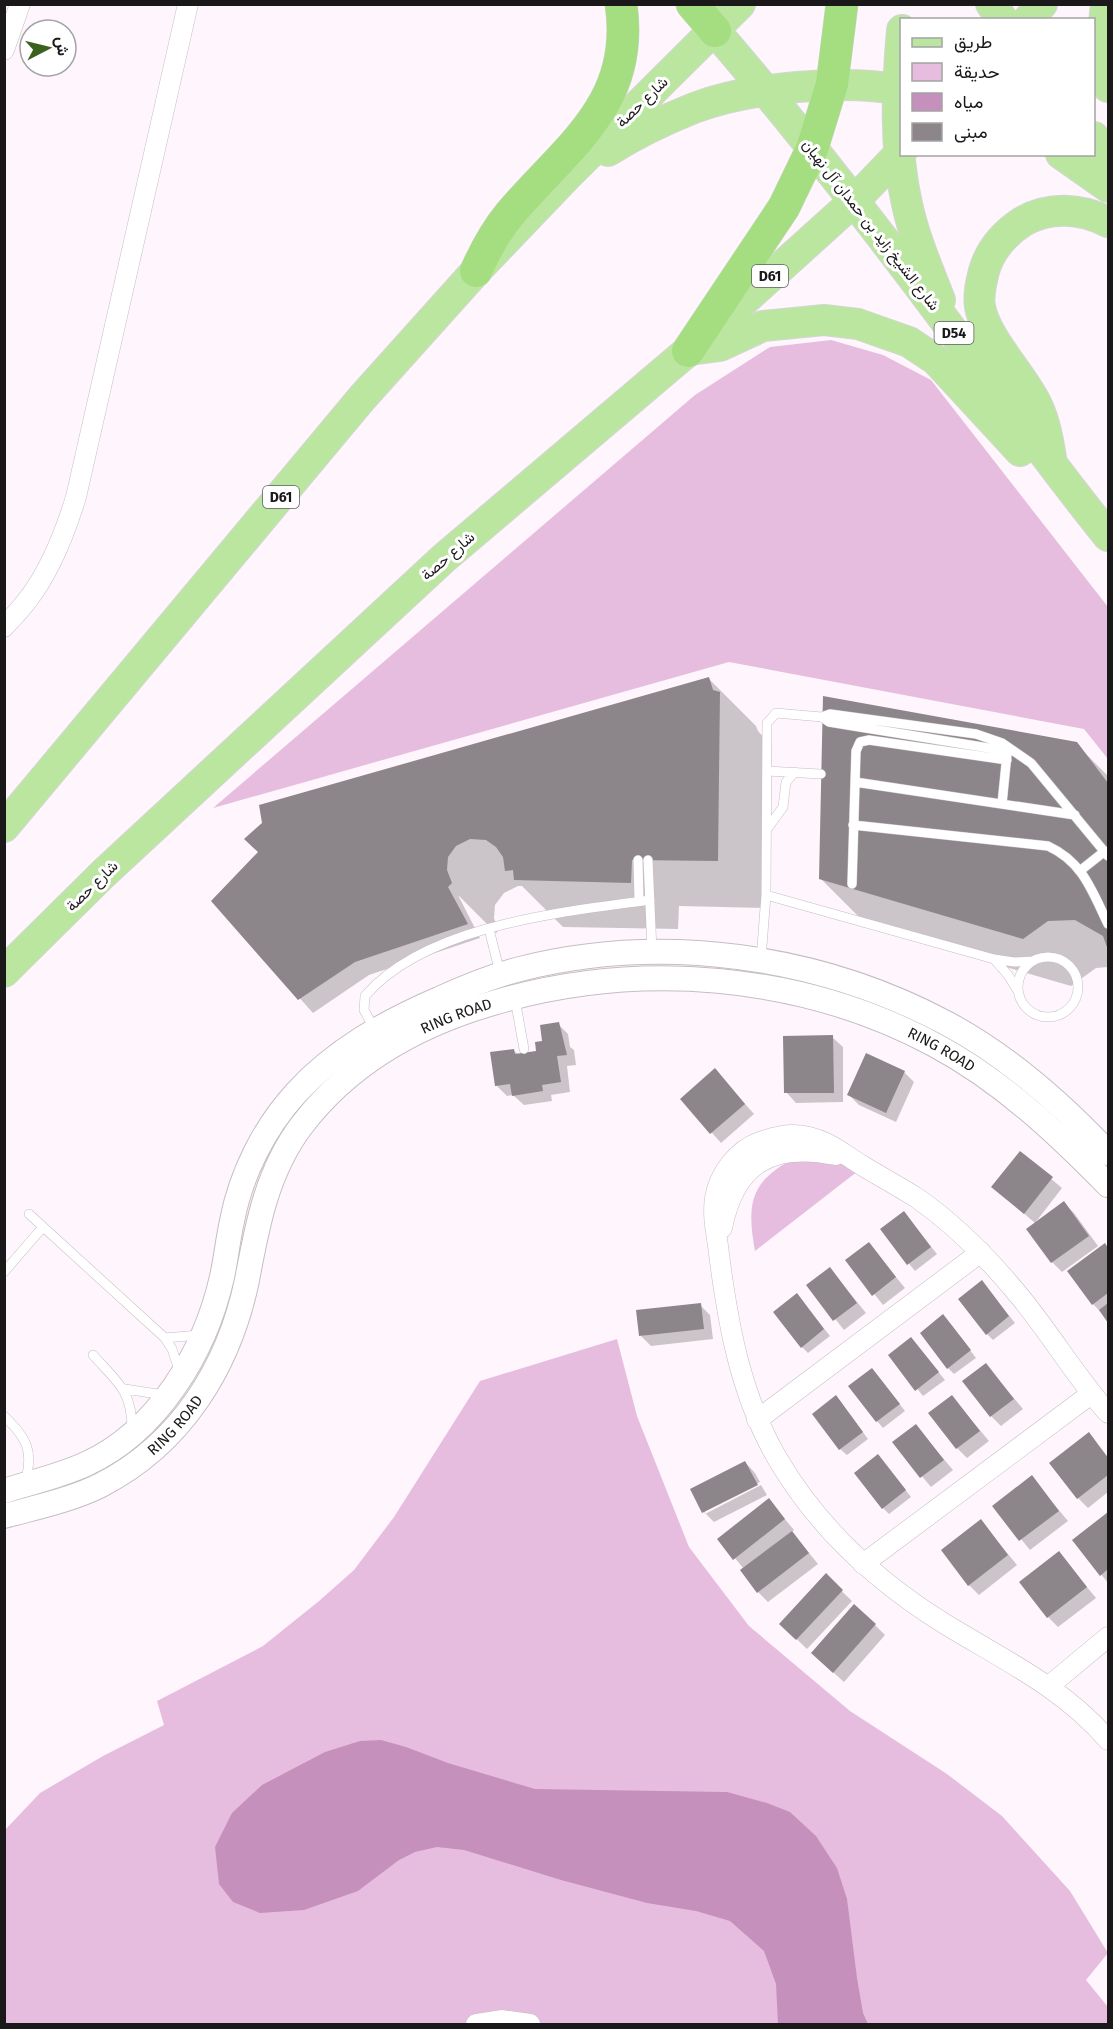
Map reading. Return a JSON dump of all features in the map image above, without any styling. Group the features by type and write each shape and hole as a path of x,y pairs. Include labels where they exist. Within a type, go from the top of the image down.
{"highway":[{"path":"476,271 488,246 508,215 584,135 599,114 610,91 623,41 621,4"},
{"name":"شارع الشيخ زايد بن حمدان آل نهيان","path":"692,4 715,31"},
{"path":"688,351 784,207 812,149 832,84 842,4"}],"main road":[{"name":"شارع حصة","path":"4,827 362,398 476,271 567,176 740,4"},
{"path":"992,4 1002,18"},
{"path":"1030,18 1042,4"},
{"path":"1106,4 1103,40 1108,87"},
{"name":"شارع الشيخ زايد بن حمدان آل نهيان","path":"715,31 767,91 950,328 1052,466 1108,536"},
{"path":"900,69 900,153"},
{"path":"567,176 633,135 715,101 767,91 832,84 899,89"},
{"path":"1095,138 1108,156"},
{"name":"شارع حصة","path":"4,972 103,874 444,558 688,351 853,202 900,153"},
{"path":"900,156 906,204 950,328"},
{"path":"1064,156 1108,187"},
{"path":"688,351 720,346 763,326 790,323 824,320 858,324 887,333 909,342 936,360 1016,448 1030,458 1052,466 1045,425 1037,405 985,325 980,306 980,284 986,263 996,244 1011,229 1030,217 1051,211 1072,210 1094,214 1108,222"}],"street":[{"path":"4,50 20,4"},
{"path":"4,627 27,602 52,558 76,496 188,4"},
{"name":"RING ROAD","path":"15,1488 88,1463 132,1434 174,1386 203,1334 215,1305 232,1218 245,1176 266,1133 294,1095 327,1062 375,1030 460,989 519,969 558,961 652,951 698,953 760,961 822,974 897,999 948,1024 1000,1056 1048,1094 1108,1153"},
{"name":"RING ROAD","path":"4,1516 58,1501 99,1485 137,1463 171,1434 199,1399 230,1342 246,1285 257,1226 274,1173 300,1127 334,1088 375,1055 421,1030 467,1010 515,996 589,981 650,977 711,980 774,989 828,1002 883,1020 935,1045 984,1075 1030,1110 1108,1185"},
{"path":"1108,1413 1091,1394 1024,1301 981,1252 917,1198 850,1158 801,1150 781,1153 760,1162 745,1174 733,1190 726,1209 718,1247 732,1335 757,1420 778,1460 832,1532 863,1564 902,1596 1048,1686 1077,1708 1108,1740"},
{"path":"757,1420 981,1252"},
{"path":"863,1564 1091,1394"},
{"path":"1048,1686 1108,1636"},
{"path":"476,2025 501,2020 530,2025"}],"lane":[{"path":"760,961 766,895 767,723 776,712 822,717 829,722 1007,752 1031,763 1106,853 1081,870"},
{"path":"852,884 857,746 864,740 1007,752"},
{"path":"1002,804 1007,752"},
{"path":"767,771 821,774"},
{"path":"767,829 783,807 786,782 795,772"},
{"path":"855,782 1075,814"},
{"path":"853,825 1048,846 1066,856 1081,870 1108,924"},
{"path":"638,860 639,901"},
{"path":"648,860 652,951"},
{"path":"766,895 994,959 1014,962 1058,958 1072,968 1079,984 1075,1001 1064,1014 1047,1018 1031,1013 1020,999 1008,975 994,959"},
{"path":"375,1030 363,1005 368,992 398,969 433,949 489,929 558,912 650,900"},
{"path":"489,929 500,975"},
{"path":"1018,991 1021,973 1033,960"},
{"path":"515,996 524,1049"},
{"path":"29,1214 165,1338 172,1349 174,1386 125,1389"},
{"path":"4,1272 44,1227"},
{"path":"165,1338 184,1338 203,1334"},
{"path":"93,1355 125,1389 131,1411 132,1434"},
{"path":"4,1416 18,1429 28,1449 30,1460 15,1488"}],"green space":[{"path":"831,340 883,355 931,380 1108,607 1108,759 1084,729 729,662 213,808 695,395 770,347"},
{"path":"797,1157 837,1160 858,1171 755,1251 751,1219 755,1194 770,1174"},
{"path":"617,1339 637,1416 689,1547 749,1626 850,1711 947,1774 1002,1816 1070,1891 1108,1953 1086,1980 1108,2007 1108,2024 5,2024 4,1831 40,1793 103,1756 164,1725 157,1701 263,1646 354,1570 394,1517 480,1381"}],"water":[{"path":"381,1740 535,1789 727,1792 790,1812 816,1836 837,1868 847,1899 857,1978 863,2013 868,2024 778,2024 776,1984 764,1951 730,1921 696,1911 647,1903 561,1880 464,1850 437,1847 415,1852 399,1860 358,1891 304,1910 260,1913 233,1902 219,1884 215,1847 232,1813 262,1785 325,1752 360,1741"}],"building":[{"path":"709,677 713,690 720,692 718,861 632,860 631,883 514,880 513,870 505,871 503,857 496,847 486,840 470,839 456,846 448,857 447,870 452,883 448,887 468,924 355,962 298,1000 211,901 258,852 244,839 262,823 259,805"},
{"path":"823,696 1077,742 1108,783 1108,950 1103,936 1075,920 1048,921 1023,939 819,879"},
{"path":"559,1022 567,1055 557,1056 561,1082 542,1085 543,1091 512,1096 510,1084 495,1086 490,1052 514,1049 515,1054 536,1051 535,1042 542,1041 540,1025"},
{"path":"833,1035 834,1093 784,1093 783,1036"},
{"path":"866,1053 905,1071 886,1113 847,1095"},
{"path":"715,1068 745,1104 710,1134 680,1099"},
{"path":"1020,1151 1053,1177 1024,1214 991,1187"},
{"path":"1064,1201 1089,1236 1051,1263 1026,1229"},
{"path":"904,1211 931,1247 907,1265 880,1229"},
{"path":"869,1242 896,1277 872,1296 845,1260"},
{"path":"1105,1243 1108,1248 1108,1293 1092,1305 1067,1271"},
{"path":"830,1267 857,1303 833,1321 806,1285"},
{"path":"982,1280 1009,1316 986,1335 958,1299"},
{"path":"797,1293 824,1329 801,1348 773,1312"},
{"path":"701,1303 704,1329 639,1336 636,1310"},
{"path":"1108,1303 1108,1323 1099,1310"},
{"path":"943,1314 971,1350 947,1369 920,1333"},
{"path":"911,1337 939,1372 915,1391 888,1355"},
{"path":"986,1363 1014,1399 990,1417 962,1381"},
{"path":"872,1368 900,1404 876,1422 848,1386"},
{"path":"836,1395 863,1432 839,1450 812,1414"},
{"path":"952,1395 980,1431 956,1449 928,1413"},
{"path":"916,1424 944,1460 920,1478 892,1442"},
{"path":"1089,1432 1108,1458 1108,1475 1077,1499 1049,1463"},
{"path":"878,1454 906,1490 882,1509 854,1473"},
{"path":"745,1461 758,1485 702,1513 690,1489"},
{"path":"1032,1475 1059,1511 1019,1541 992,1506"},
{"path":"769,1498 785,1519 733,1560 717,1539"},
{"path":"1108,1512 1108,1569 1100,1576 1072,1540"},
{"path":"981,1519 1008,1555 968,1586 941,1550"},
{"path":"792,1531 809,1553 757,1593 740,1570"},
{"path":"1059,1551 1087,1587 1047,1618 1019,1582"},
{"path":"826,1573 843,1590 796,1640 779,1624"},
{"path":"854,1604 876,1624 833,1673 811,1653"}]}
